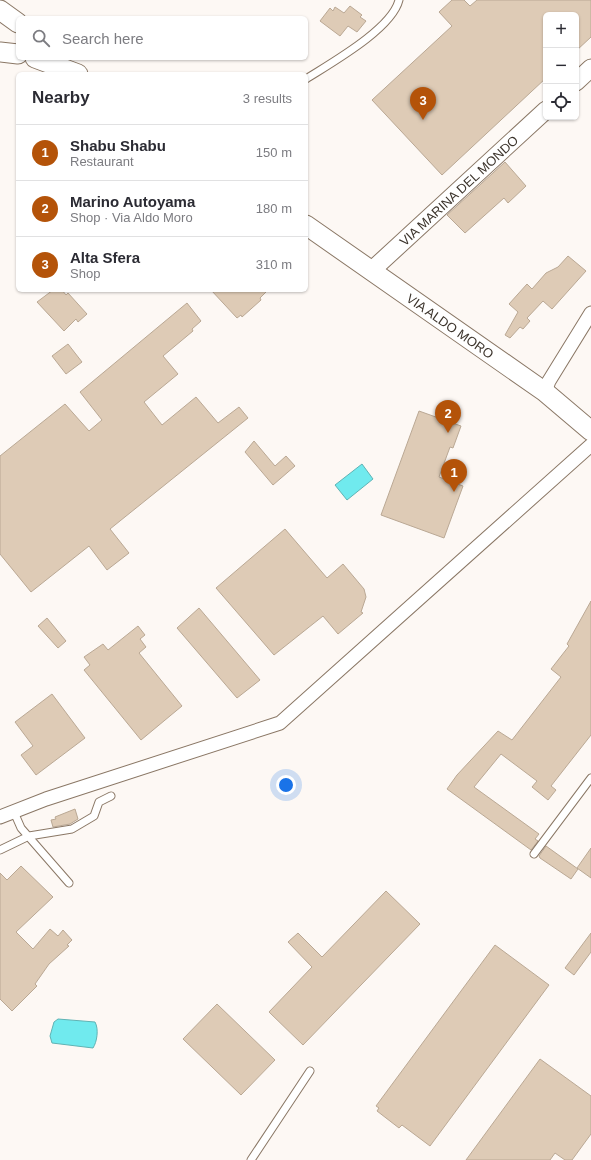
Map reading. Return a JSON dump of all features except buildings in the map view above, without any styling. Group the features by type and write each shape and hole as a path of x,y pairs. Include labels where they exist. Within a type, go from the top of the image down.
{"main road":[{"path":"0,10 16,22"},
{"path":"0,52 16,54"},
{"path":"40,60 73,72"},
{"path":"70,60 87,72"},
{"name":"VIA ALDO MORO","path":"308,227 545,392 591,431"}],"street":[{"path":"579,79 591,68"},
{"name":"VIA MARINA DEL MONDO","path":"371,271 543,113"},
{"path":"545,392 549,381 591,313"},
{"path":"0,817 46,799 280,723 591,445"}],"lane":[{"path":"308,78 354,49 381,27 398,4 399,0"},
{"path":"534,854 591,778"},
{"path":"0,850 28,836 72,829 94,816 99,802 111,796"},
{"path":"14,812 21,828 69,883"},
{"path":"250,1160 310,1071"}],"water":[{"path":"362,464 373,479 347,500 335,485"},
{"path":"58,1019 95,1022 97,1035 93,1048 52,1043 50,1036 54,1022"}],"place":[{"name":"Alta Sfera","path":"423,120"},
{"name":"Marino Autoyama","path":"448,433"},
{"name":"Shabu Shabu","path":"454,492"}]}
